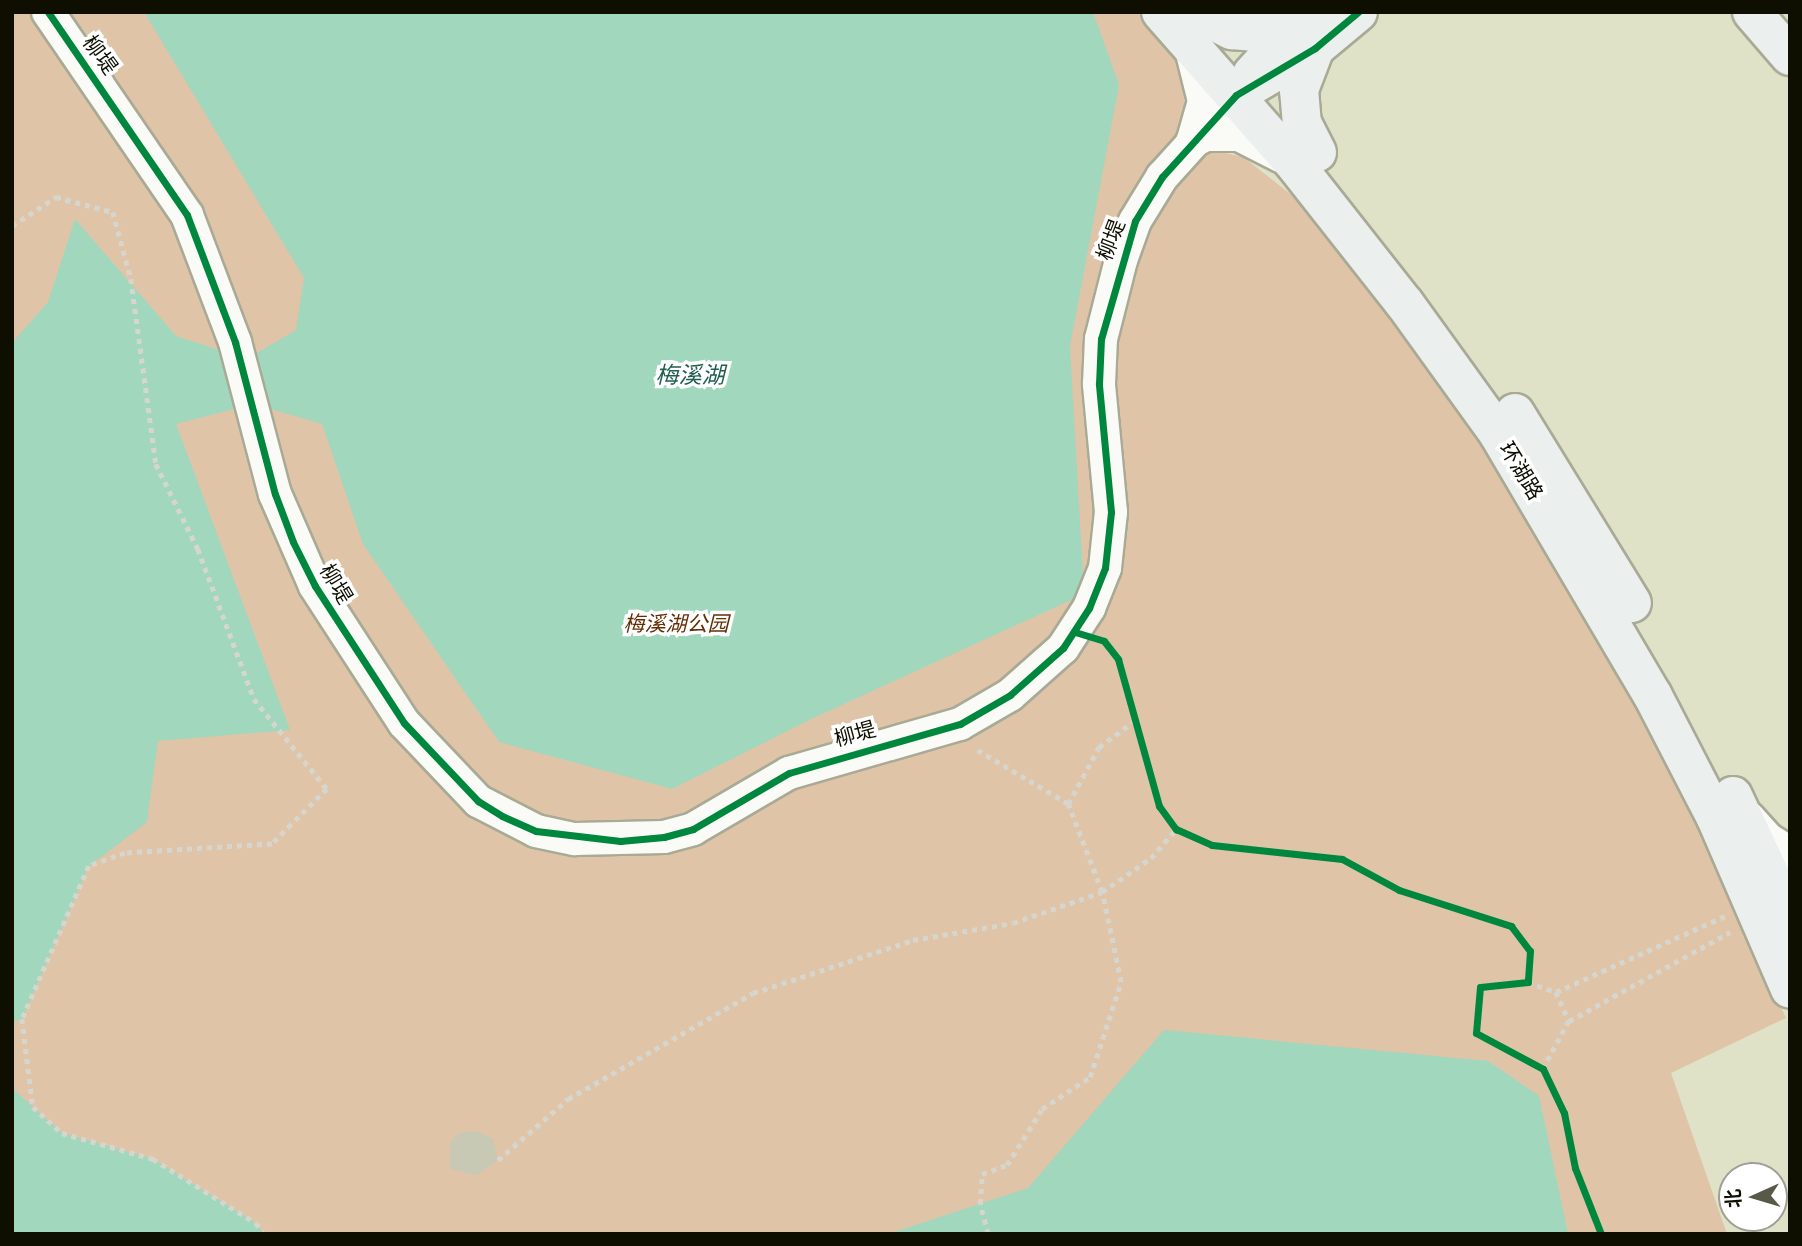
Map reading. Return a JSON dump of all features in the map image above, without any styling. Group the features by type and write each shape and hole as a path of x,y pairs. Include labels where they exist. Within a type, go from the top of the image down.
{"main road":[{"path":"1185,18 1232,30 1305,29 1358,12"},
{"path":"1752,12 1790,56"},
{"name":"环湖路","path":"1185,18 1249,84 1307,160 1505,444 1778,902"},
{"path":"1249,84 1305,29"},
{"path":"1305,29 1298,90 1307,160"},
{"name":"环湖路","path":"1307,160 1457,330 1530,434 1634,607 1736,801 1778,902 1790,989"}],"street":[{"name":"柳堤","path":"48,12 187,215 235,342 275,494 314,586 404,723 478,801 536,831 587,840 664,837 693,828 789,773 936,732 1010,695 1039,673 1075,632 1105,568 1111,512 1099,384 1108,303 1135,221 1162,177 1249,84"},
{"path":"1185,18 1201,77 1204,101 1192,142"},
{"path":"1192,142 1206,135 1239,135 1275,151 1307,160"},
{"path":"1736,801 1768,839 1790,853"}],"path":[{"path":"12,226 56,197 113,212 131,279 156,464 198,549 241,672 277,731 327,789 272,844 125,853 89,866 22,1019 33,1107 62,1133 153,1159 256,1223 264,1234"},
{"path":"1075,632 1104,641 1118,659 1159,806 1176,829 1212,845 1342,859 1399,890 1511,926 1530,951 1528,982"},
{"path":"1068,804 1099,747 1136,720"},
{"path":"936,732 1002,761 1068,804 1102,892 1121,982 1090,1077 1042,1109 1007,1165 982,1174 980,1203 988,1234"},
{"path":"498,1160 568,1099 753,993 913,940 1013,923 1102,892 1151,858 1176,829"},
{"path":"1601,1234 1575,1168 1564,1113 1543,1069 1476,1033 1480,988 1528,982 1556,992 1778,902"},
{"path":"1543,1069 1569,1021 1778,902"},
{"path":"1556,992 1569,1021"}],"green space":[{"name":"梅溪湖公园","path":"12,12 1139,12 1171,46 1181,67 1186,113 1202,154 1221,152 1243,157 1302,203 1469,418 1651,724 1786,1018 1671,1073 1718,1208 1718,1232 1727,1234 12,1234"}],"water":[{"name":"梅溪湖","path":"144,12 1093,12 1119,85 1070,346 1084,594 809,720 672,789 499,742 363,544 322,424 253,404 176,424 290,730 158,741 147,822 89,866 22,1019 12,1022 12,343 48,302 75,219 176,336 247,359 296,330 304,278"},
{"path":"1164,1030 1488,1061 1539,1096 1568,1234 888,1234 1028,1188"},
{"path":"12,1088 62,1133 153,1159 256,1223 264,1234 12,1234"}],"building":[{"path":"477,1131 493,1139 498,1160 477,1175 450,1169 450,1143 459,1133"}],"cycle path":[{"path":"48,12 187,215 235,342 275,494 293,542 315,586 404,723 478,801 502,816 536,831 620,841 664,837 693,829 789,773 960,724 1010,695 1063,648 1089,608 1105,568 1111,512 1099,384 1101,339 1135,221 1162,177 1236,95 1315,48 1358,12"},
{"path":"1075,632 1104,641 1118,659 1159,806 1176,829 1212,845 1342,859 1399,890 1511,926 1530,951 1528,982 1480,987 1476,1033 1543,1069 1564,1113 1575,1168 1601,1234"}]}
